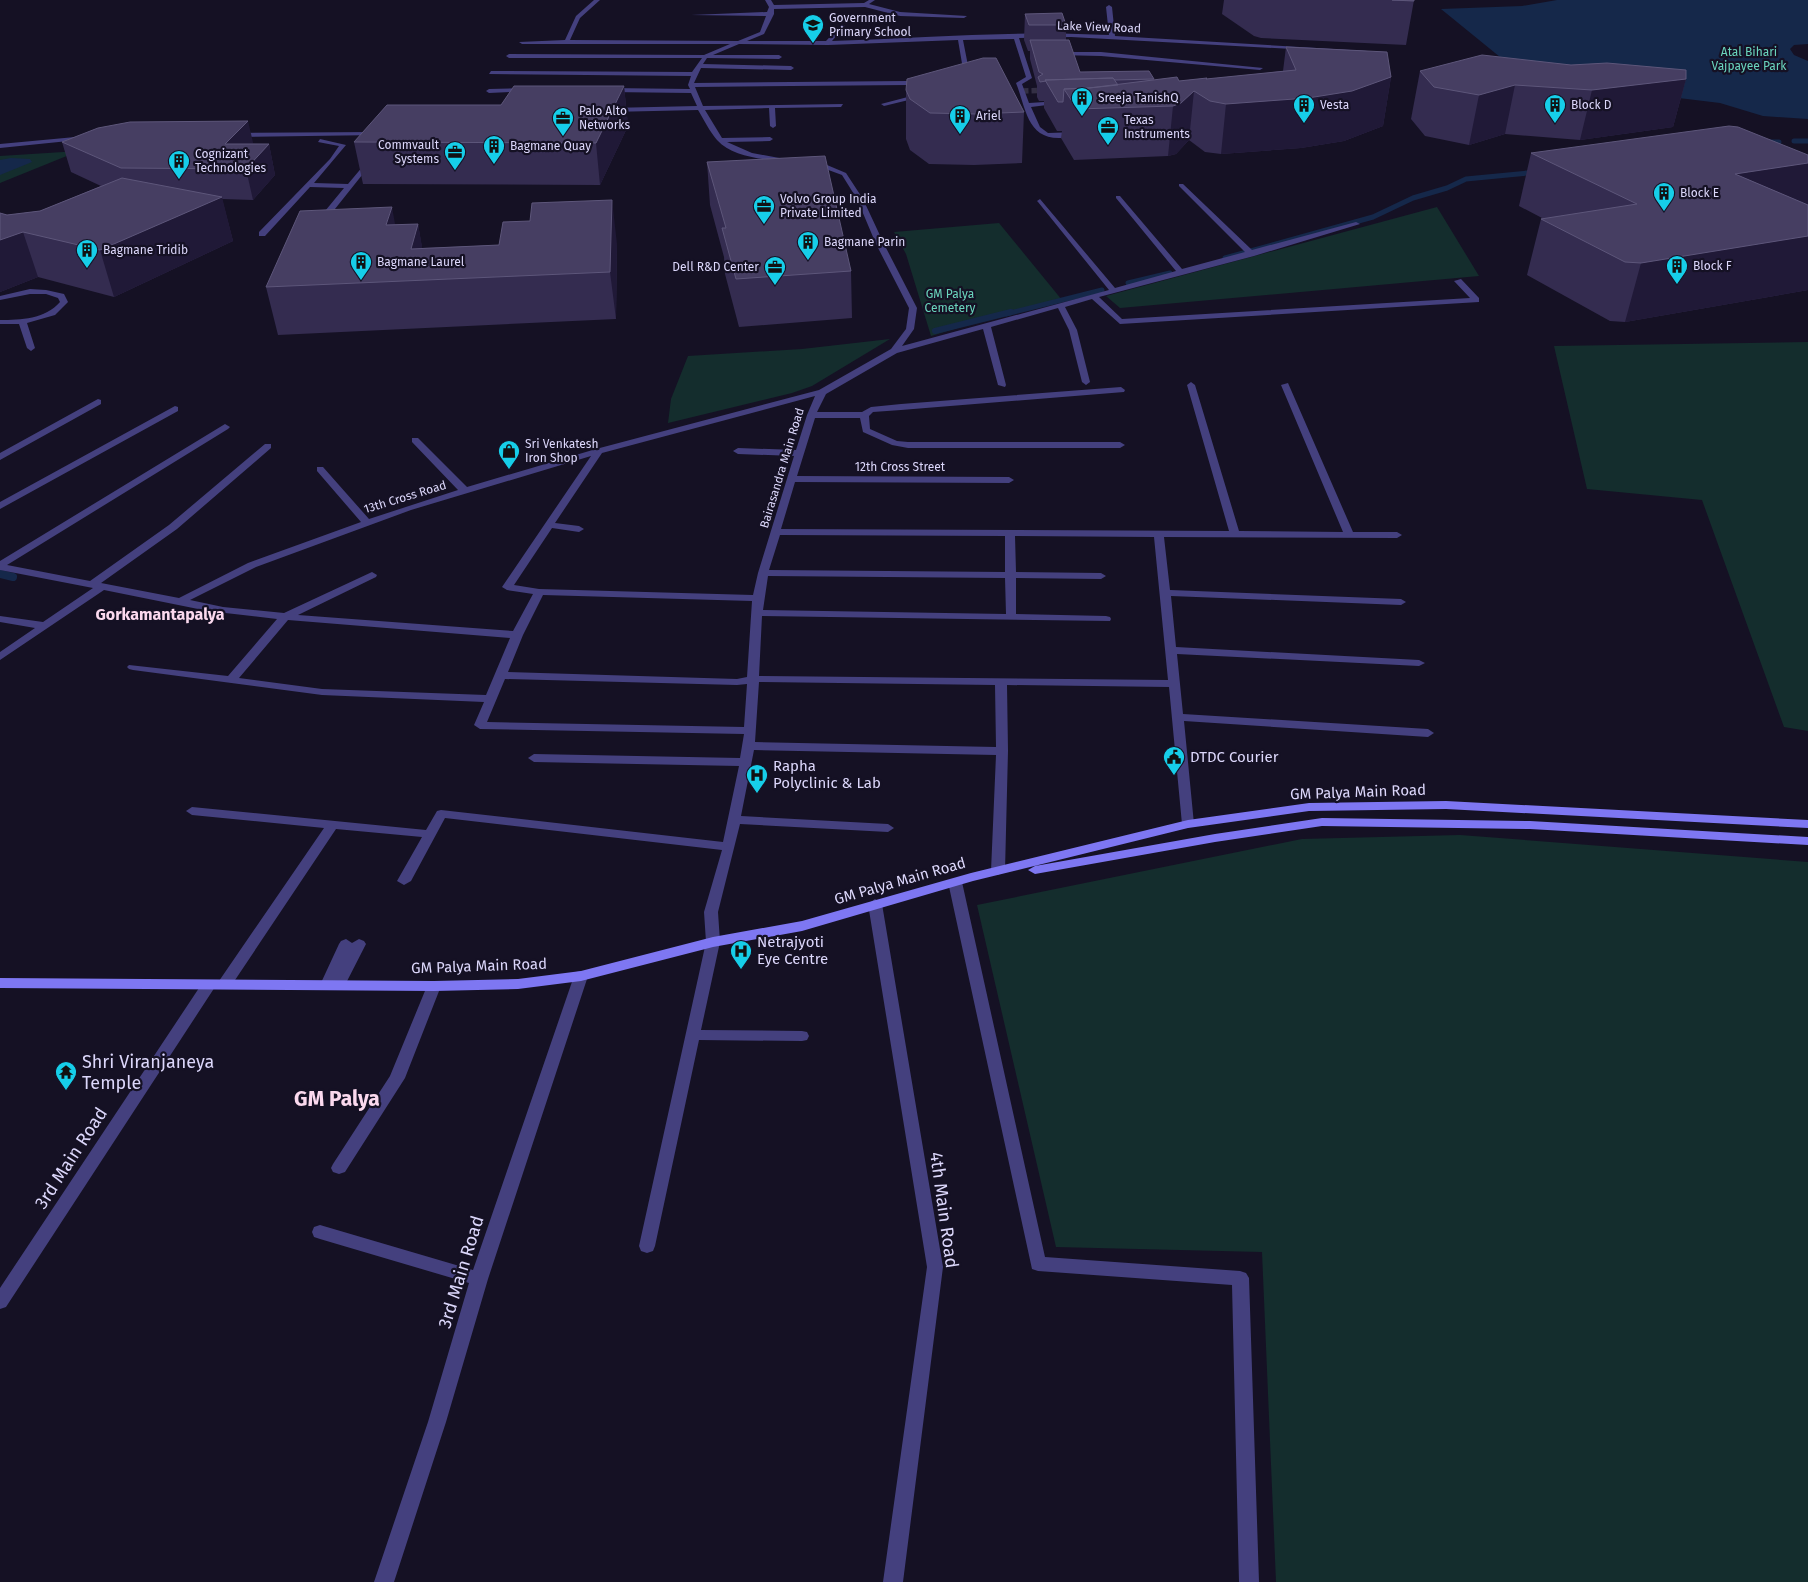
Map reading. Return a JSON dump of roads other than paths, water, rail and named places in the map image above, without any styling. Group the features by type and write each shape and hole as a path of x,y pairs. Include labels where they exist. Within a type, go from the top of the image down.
{"main road":[{"name":"GM Palya Main Road","path":"0,982 208,986 434,986 518,984 581,976 713,942 802,926 963,880 1188,824 1309,807 1446,805 1808,824"},
{"path":"963,880 994,879 1098,858 1322,822 1530,826 1808,841"}],"street":[{"path":"567,42 578,17 597,0"},
{"path":"768,0 772,11 762,33 706,56 694,74 692,88 701,109 720,140 732,148 751,155 800,162"},
{"path":"865,5 872,0"},
{"path":"694,16 865,5 900,14 964,16"},
{"path":"1109,7 1112,37"},
{"path":"828,42 842,26"},
{"path":"1016,36 1024,54 1029,78 1019,83 1040,132 1046,135 1086,134"},
{"name":"Lake View Road","path":"522,42 828,42 876,44 1016,36 1112,37 1365,50"},
{"path":"960,39 969,89"},
{"path":"1160,59 1170,43"},
{"path":"1024,54 1033,54"},
{"path":"1053,54 1101,54 1260,68"},
{"path":"509,56 779,57"},
{"path":"578,82 592,56"},
{"path":"698,66 791,68"},
{"path":"491,73 694,74"},
{"path":"603,90 908,83"},
{"path":"489,90 536,90"},
{"path":"884,104 930,93"},
{"path":"1025,99 1038,98"},
{"path":"1025,99 1065,103"},
{"path":"602,110 841,105"},
{"path":"772,107 773,126"},
{"path":"262,234 308,185 351,134"},
{"path":"352,148 326,141 230,138 384,134"},
{"path":"0,146 91,138"},
{"path":"720,140 770,139"},
{"path":"0,152 36,147 89,146"},
{"path":"312,231 375,155"},
{"path":"808,164 825,166 844,174 860,199 880,244 913,308 910,329 894,351"},
{"path":"308,185 350,186"},
{"path":"1181,185 1251,254"},
{"path":"1118,197 1181,273"},
{"path":"1040,201 1113,290"},
{"path":"822,392 894,351 1356,224"},
{"path":"1093,296 1120,322 1476,300 1458,281"},
{"path":"0,298 39,292 56,294 64,299 62,306 57,310 40,317 22,321 0,322"},
{"path":"1060,305 1073,330 1086,382"},
{"path":"22,321 31,348"},
{"path":"986,325 1002,385"},
{"path":"1190,385 1235,535"},
{"path":"1285,385 1349,535"},
{"path":"811,415 864,415 872,410 901,407 1121,390"},
{"name":"Bairasandra Main Road","path":"647,1246 713,942 711,912 729,847 749,746 758,598 762,573 811,415 822,392"},
{"name":"13th Cross Road","path":"180,601 252,564 366,522 600,451 822,392"},
{"path":"0,457 98,402"},
{"path":"0,506 176,408"},
{"path":"864,415 866,430 895,443 908,445 1120,445"},
{"path":"0,566 225,427"},
{"path":"415,440 466,492"},
{"path":"0,657 45,626 173,527 268,446"},
{"path":"600,451 507,586 539,592 758,598"},
{"path":"738,451 800,453"},
{"path":"320,469 366,522"},
{"name":"12th Cross Street","path":"790,479 1009,480"},
{"path":"549,525 580,529"},
{"path":"776,532 1010,535 1397,535"},
{"path":"1010,535 1011,618"},
{"path":"1159,535 1188,824"},
{"path":"0,566 180,601 202,607 364,625 517,635"},
{"path":"762,573 1101,576"},
{"path":"230,680 286,617 372,575"},
{"path":"539,592 517,635 480,726 750,731"},
{"path":"1164,593 1401,602"},
{"path":"757,613 1106,619"},
{"path":"0,619 45,626"},
{"path":"1171,650 1419,663"},
{"path":"133,667 322,692 490,698"},
{"path":"500,675 737,682 754,678 1174,684"},
{"path":"998,871 1002,751 1001,681"},
{"path":"1176,716 1428,733"},
{"path":"749,746 1002,751"},
{"path":"534,758 746,762"},
{"path":"192,811 430,834"},
{"path":"404,881 441,814 729,847"},
{"path":"734,820 888,828"},
{"path":"224,985 333,824"},
{"path":"963,880 1038,1264 1240,1278 1249,1582"},
{"name":"4th Main Road","path":"875,904 935,1267 893,1582"},
{"path":"333,985 352,944"},
{"name":"3rd Main Road","path":"384,1582 437,1422 479,1279 581,976"},
{"name":"3rd Main Road","path":"0,1302 208,986"},
{"path":"339,1168 397,1078 434,986"},
{"path":"693,1035 802,1036"},
{"path":"320,1232 479,1279"}],"water":[{"name":"Atal Bihari Vajpayee Park","path":"1557,0 1808,0 1808,44 1794,45 1790,49 1794,55 1808,61 1808,119 1763,116 1720,103 1654,95 1500,57 1441,9 1522,6"},
{"path":"11,158 30,159 32,162 0,175 0,160"}],"waterway":[{"path":"1794,141 1808,141"},
{"path":"1764,142 1779,142"},
{"path":"1225,258 1373,217 1413,198 1447,188 1466,179 1538,172"},
{"path":"1128,283 1170,273"},
{"path":"1006,314 1102,290"},
{"path":"935,331 1011,312"},
{"path":"0,574 13,577"}],"tunnel":[{"path":"1023,91 1053,90"}],"place":[{"name":"Government Primary School","path":"813,44"},
{"name":"Sreeja TanishQ","path":"1082,117"},
{"name":"Vesta","path":"1304,124"},
{"name":"Block D","path":"1555,124"},
{"name":"Ariel","path":"960,135"},
{"name":"Palo Alto Networks","path":"563,137"},
{"name":"Texas Instruments","path":"1108,146"},
{"name":"Bagmane Quay","path":"494,165"},
{"name":"Commvault Systems","path":"455,171"},
{"name":"Cognizant Technologies","path":"179,180"},
{"name":"Block E","path":"1664,212"},
{"name":"Volvo Group India Private Limited","path":"764,225"},
{"name":"Bagmane Parin","path":"808,261"},
{"name":"Bagmane Tridib","path":"87,269"},
{"name":"Bagmane Laurel","path":"361,281"},
{"name":"Block F","path":"1677,285"},
{"name":"Dell R&D Center","path":"775,286"},
{"name":"Sri Venkatesh Iron Shop","path":"509,470"},
{"name":"DTDC Courier","path":"1174,776"},
{"name":"Rapha Polyclinic & Lab","path":"757,794"},
{"name":"Netrajyoti Eye Centre","path":"741,970"},
{"name":"Shri Viranjaneya Temple","path":"66,1091"}],"district":[{"name":"Gorkamantapalya","path":"160,614"},
{"name":"GM Palya","path":"337,1099"}],"park label":[{"name":"GM Palya Cemetery","path":"950,301"}]}
